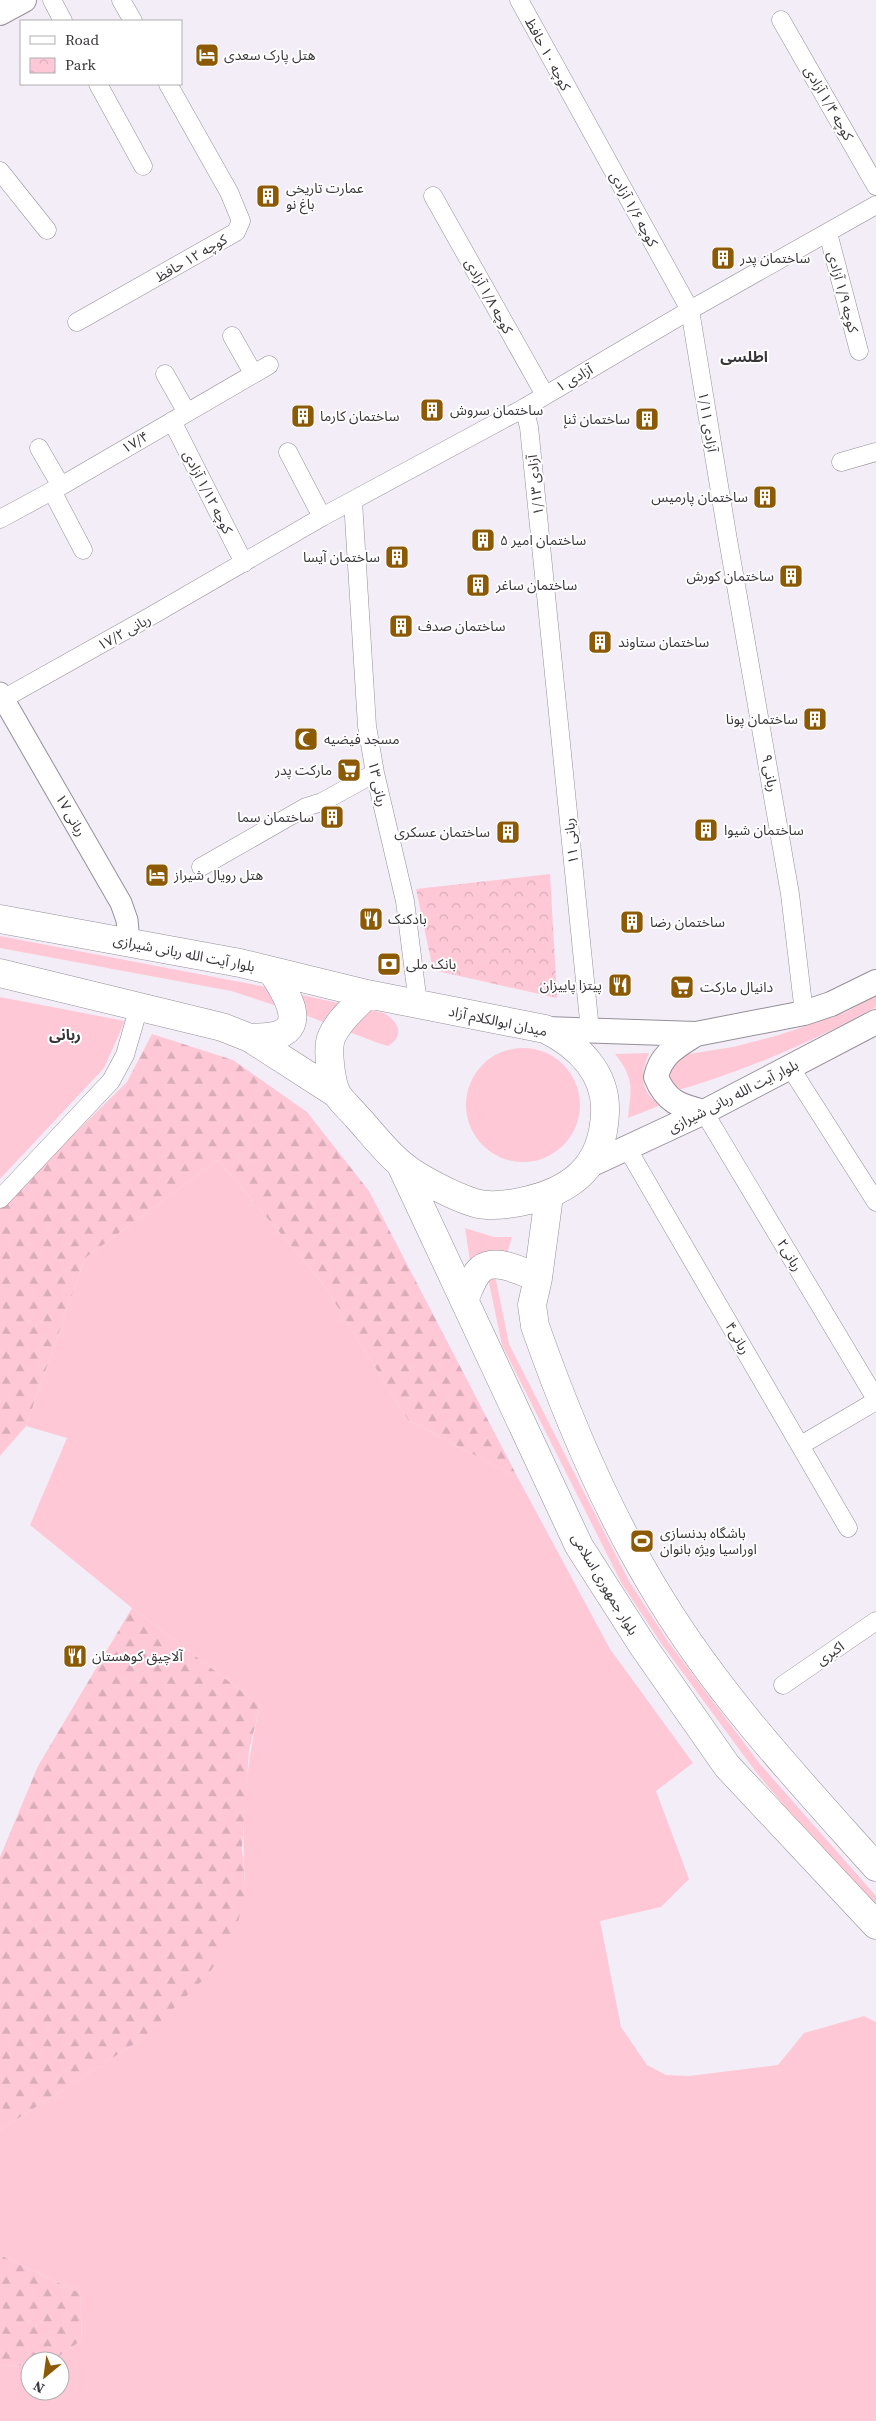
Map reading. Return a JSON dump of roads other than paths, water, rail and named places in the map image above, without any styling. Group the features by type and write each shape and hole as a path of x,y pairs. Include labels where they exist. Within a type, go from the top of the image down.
{"main road":[{"path":"0,13 24,0"},
{"name":"بلوار آیت الله ربانی شیرازی","path":"0,919 129,942 272,971 367,994"},
{"path":"250,1038 277,1036 286,1031 293,1020 287,997 272,971"},
{"path":"0,974 222,1027 250,1038 337,1094"},
{"path":"545,1029 696,1034 804,1013 831,1004 876,982"},
{"name":"میدان ابوالکلام آزاد","path":"367,994 418,1004 545,1029 564,1038 580,1051 593,1068 602,1087 605,1108 604,1128 599,1148 588,1166 570,1184 549,1196 502,1205 476,1204 447,1192 401,1164 337,1094 329,1060 331,1040 340,1023 367,994"},
{"name":"بلوار آیت الله ربانی شیرازی","path":"588,1166 704,1112 876,1022"},
{"path":"696,1034 665,1055 659,1065 656,1077 667,1096 679,1105 704,1112"},
{"name":"بلوار جمهوری اسلامی","path":"401,1164 580,1546 642,1646 727,1766 876,1925"},
{"path":"549,1196 538,1278 532,1305 535,1326 607,1500 660,1600 704,1663 743,1715 876,1867"},
{"path":"465,1298 480,1270 491,1264 507,1266 538,1278"}],"street":[{"path":"52,0 62,20"},
{"path":"121,0 132,20"},
{"name":"کوچه ۱۰ حافظ","path":"519,0 578,108"},
{"name":"کوچه ۱/۴ آزادی","path":"781,20 876,186"},
{"path":"99,85 143,166"},
{"name":"کوچه ۱۲ حافظ","path":"77,322 236,232 241,222 229,192 169,85"},
{"name":"کوچه ۱/۶ آزادی","path":"578,108 690,310"},
{"path":"0,171 47,230"},
{"name":"کوچه ۱/۸ آزادی","path":"433,196 545,395"},
{"name":"آزادی ۱","path":"244,563 322,518 524,408 690,310 876,205"},
{"name":"کوچه ۱/۹ آزادی","path":"828,232 859,351"},
{"name":"آزادی ۱/۱۱","path":"690,310 726,534"},
{"name":"۱۷/۴","path":"0,519 57,488 261,369 232,336"},
{"name":"کوچه ۱/۱۲ آزادی","path":"165,374 179,416 244,563"},
{"name":"آزادی ۱/۱۳","path":"524,408 529,427 552,652"},
{"path":"39,448 84,550"},
{"path":"288,452 322,518"},
{"path":"841,462 876,452"},
{"name":"ربانی ۱۳","path":"353,501 367,726 375,773 404,901 418,1004"},
{"name":"ربانی ۹","path":"726,534 790,894 804,1013"},
{"name":"ربانی ۱۷/۲","path":"2,696 244,563"},
{"name":"ربانی ۱۱","path":"552,652 590,1030"},
{"name":"ربانی ۱۷","path":"2,696 121,903 127,920 129,942"},
{"path":"201,867 306,807 322,802 375,773"},
{"path":"0,1199 111,1082 125,1056 136,1017 135,1005"},
{"path":"790,1067 876,1202"},
{"name":"ربانی۲","path":"704,1112 876,1400"},
{"name":"ربانی۴","path":"627,1148 848,1528"},
{"path":"801,1445 876,1400"},
{"name":"اکبری","path":"783,1685 876,1621"}],"place":[{"name":"هتل پارک سعدی","path":"207,55"},
{"name":"عمارت تاریخی باغ نو","path":"268,196"},
{"name":"ساختمان پدر","path":"723,258"},
{"name":"ساختمان سروش","path":"432,410"},
{"name":"ساختمان کارما","path":"303,416"},
{"name":"ساختمان ثنإ","path":"647,419"},
{"name":"ساختمان پارمیس","path":"765,497"},
{"name":"ساختمان امیر ۵","path":"483,540"},
{"name":"ساختمان آیسا","path":"397,557"},
{"name":"ساختمان کورش","path":"791,576"},
{"name":"ساختمان ساغر","path":"478,585"},
{"name":"ساختمان صدف","path":"401,626"},
{"name":"ساختمان ستاوند","path":"600,642"},
{"name":"ساختمان پونا","path":"815,719"},
{"name":"مسجد فیضیه","path":"306,739"},
{"name":"مارکت پدر","path":"349,770"},
{"name":"ساختمان سما","path":"332,817"},
{"name":"ساختمان شیوا","path":"706,830"},
{"name":"ساختمان عسکری","path":"508,832"},
{"name":"هتل رویال شیراز","path":"157,875"},
{"name":"بادکنک","path":"371,919"},
{"name":"ساختمان رضا","path":"632,922"},
{"name":"بانک ملی","path":"389,964"},
{"name":"پیتزا پاییزان","path":"620,985"},
{"name":"دانیال مارکت","path":"682,987"},
{"name":"باشگاه بدنسازی اوراسیا ویژه بانوان","path":"642,1541"},
{"name":"آلاچیق کوهستان","path":"75,1656"}],"district":[{"name":"اطلسی","path":"744,356"},
{"name":"ربانی","path":"65,1034"}]}
